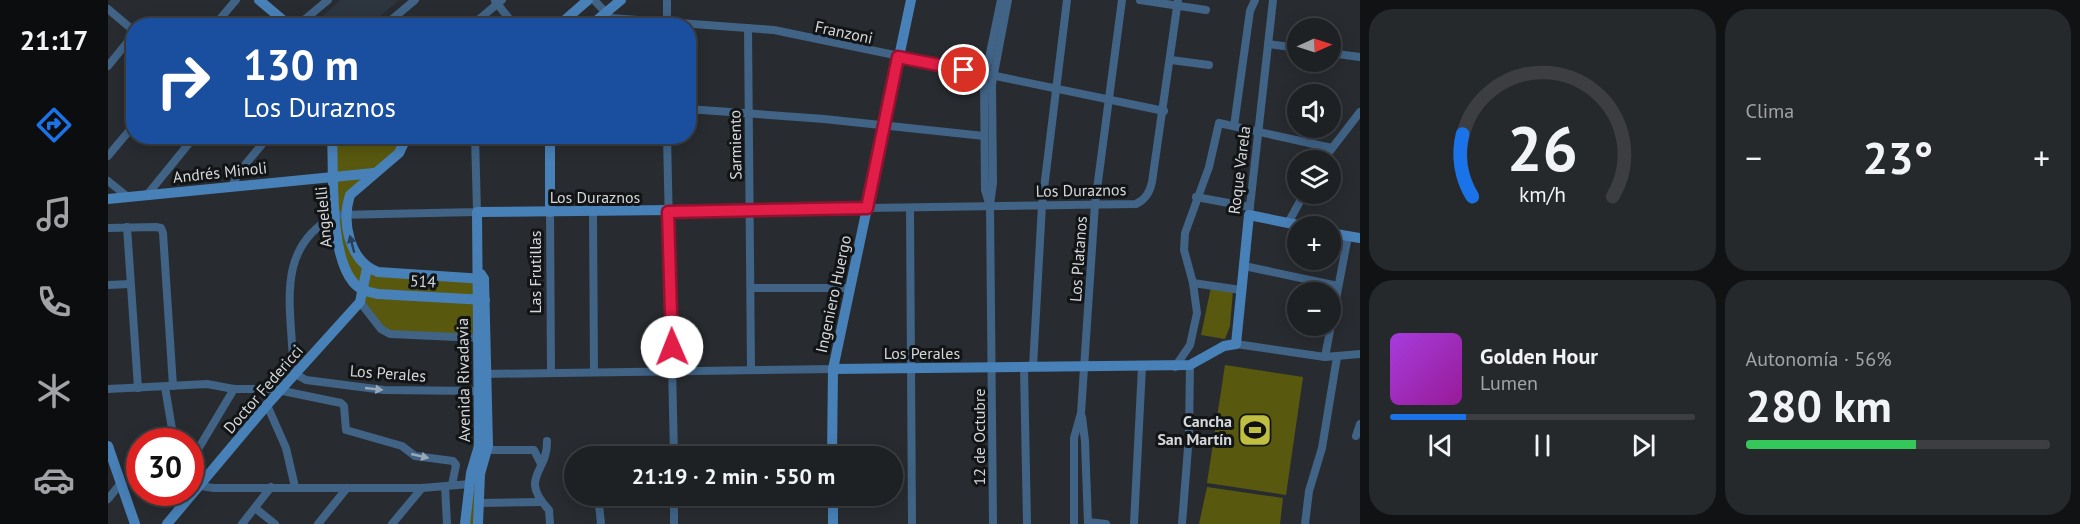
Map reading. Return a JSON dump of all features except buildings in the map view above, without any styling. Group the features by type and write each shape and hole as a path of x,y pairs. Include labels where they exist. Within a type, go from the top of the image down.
{"street":[{"path":"221,18 236,0"},
{"path":"259,0 280,18"},
{"path":"307,18 328,0"},
{"path":"394,18 415,0"},
{"path":"567,18 588,0"},
{"path":"594,0 606,12"},
{"path":"599,18 621,0"},
{"path":"667,0 667,18"},
{"name":"Ingeniero Huergo","path":"832,446 833,369 911,0"},
{"name":"12 de Octubre","path":"990,205 986,189 984,136 1001,0"},
{"name":"12 de Octubre","path":"993,524 990,205 993,183 990,75 1008,0"},
{"path":"1027,524 1028,367 1042,205 1067,0"},
{"name":"Los Platanos","path":"1088,523 1085,441 1081,413 1084,366 1095,204 1122,0"},
{"path":"1140,0 1178,3 1206,10"},
{"path":"1234,126 1250,11 1255,0"},
{"name":"Roque Varela","path":"1236,344 1273,0"},
{"path":"480,18 498,1 510,18"},
{"path":"1164,111 1178,3"},
{"path":"108,9 126,25"},
{"name":"Franzoni","path":"606,12 616,18"},
{"name":"Franzoni","path":"696,25 774,30 1164,111"},
{"name":"Sarmiento","path":"748,28 751,370"},
{"path":"108,66 126,42"},
{"path":"1268,44 1287,47"},
{"path":"1341,54 1360,57"},
{"path":"1171,60 1209,66"},
{"path":"696,110 984,136"},
{"name":"Los Duraznos","path":"336,215 910,208 1141,201 1151,189 1164,111"},
{"path":"1175,367 1195,333 1197,313 1184,241 1196,197 1209,167 1219,123 1332,148 1360,112"},
{"path":"108,156 126,134"},
{"path":"147,195 188,144"},
{"path":"232,186 239,172 262,144"},
{"name":"Angelelli","path":"332,144 338,242 344,263 354,283 361,289"},
{"name":"Angelelli","path":"367,268 358,259 353,249 348,215 350,195 399,153 403,144"},
{"path":"475,144 477,212"},
{"name":"Las Frutillas","path":"550,144 551,372"},
{"path":"667,144 674,446"},
{"name":"Andrés Minoli","path":"108,199 334,175 375,173"},
{"path":"108,181 128,197"},
{"path":"1196,197 1287,223"},
{"path":"910,208 912,524"},
{"name":"Avenida Rivadavia","path":"477,212 486,450 480,474 478,524"},
{"path":"593,212 594,372"},
{"path":"297,375 293,362 291,268 303,245 326,221 336,215"},
{"path":"127,227 138,388"},
{"path":"108,228 161,228 173,428"},
{"path":"1341,235 1360,238"},
{"path":"1339,282 1347,236"},
{"path":"1244,266 1319,282"},
{"path":"367,268 360,302 385,332 477,338"},
{"name":"514","path":"367,268 378,272 480,276"},
{"path":"1193,283 1241,290"},
{"path":"108,285 130,284"},
{"path":"751,288 850,288"},
{"name":"514","path":"361,289 378,294 481,299"},
{"path":"459,298 467,302 477,315"},
{"name":"Avenida Rivadavia","path":"465,524 470,484 479,446 478,391 482,374 477,338 477,315 481,299"},
{"name":"Doctor Federicci","path":"204,481 267,405 297,375 360,302"},
{"path":"1325,357 1329,336"},
{"name":"Los Perales","path":"482,374 672,370 1175,367 1190,365 1224,346 1236,344 1325,357 1360,354"},
{"path":"1305,524 1309,491 1322,448 1337,357"},
{"path":"1182,524 1189,435 1190,365"},
{"path":"1134,524 1142,367"},
{"name":"Los Perales","path":"297,375 306,380 374,389 478,391"},
{"path":"108,390 207,384 234,389 281,390 341,403 344,406 346,430 402,446 415,456 453,461 456,465 448,486 447,524"},
{"path":"204,439 234,389"},
{"path":"267,405 286,448 295,487"},
{"name":"Los Platanos","path":"1074,524 1074,438 1081,413"},
{"path":"1356,436 1360,423"},
{"path":"547,441 548,449 535,480 540,502 549,510 550,524"},
{"path":"108,446 135,524"},
{"path":"486,450 534,450 541,464"},
{"path":"108,499 121,483"},
{"path":"204,487 422,488 470,484"},
{"path":"242,524 271,487"},
{"path":"318,524 347,488"},
{"path":"392,524 422,488"},
{"path":"479,503 540,502"},
{"name":"Doctor Federicci","path":"167,524 183,506"},
{"path":"599,506 601,524"},
{"path":"674,506 674,524"},
{"path":"833,506 833,524"},
{"path":"255,508 274,524"},
{"path":"1088,523 1105,524"}],"shaded area":[{"path":"341,0 399,0 378,18 320,18"},
{"path":"333,144 405,144 350,195 350,237 367,268 484,279 478,524 465,524 473,463 477,338 390,334 366,308 361,289 341,256"},
{"path":"1211,287 1233,290 1230,326 1225,339 1201,335"},
{"name":"Cancha San Martín","path":"1225,365 1303,377 1286,495 1207,483"},
{"path":"1207,487 1283,498 1280,524 1199,524"}],"place":[{"name":"Cancha San Martín","path":"1255,430"}],"route":[{"path":"672,347 668,212 867,208 898,57 964,70"}]}
